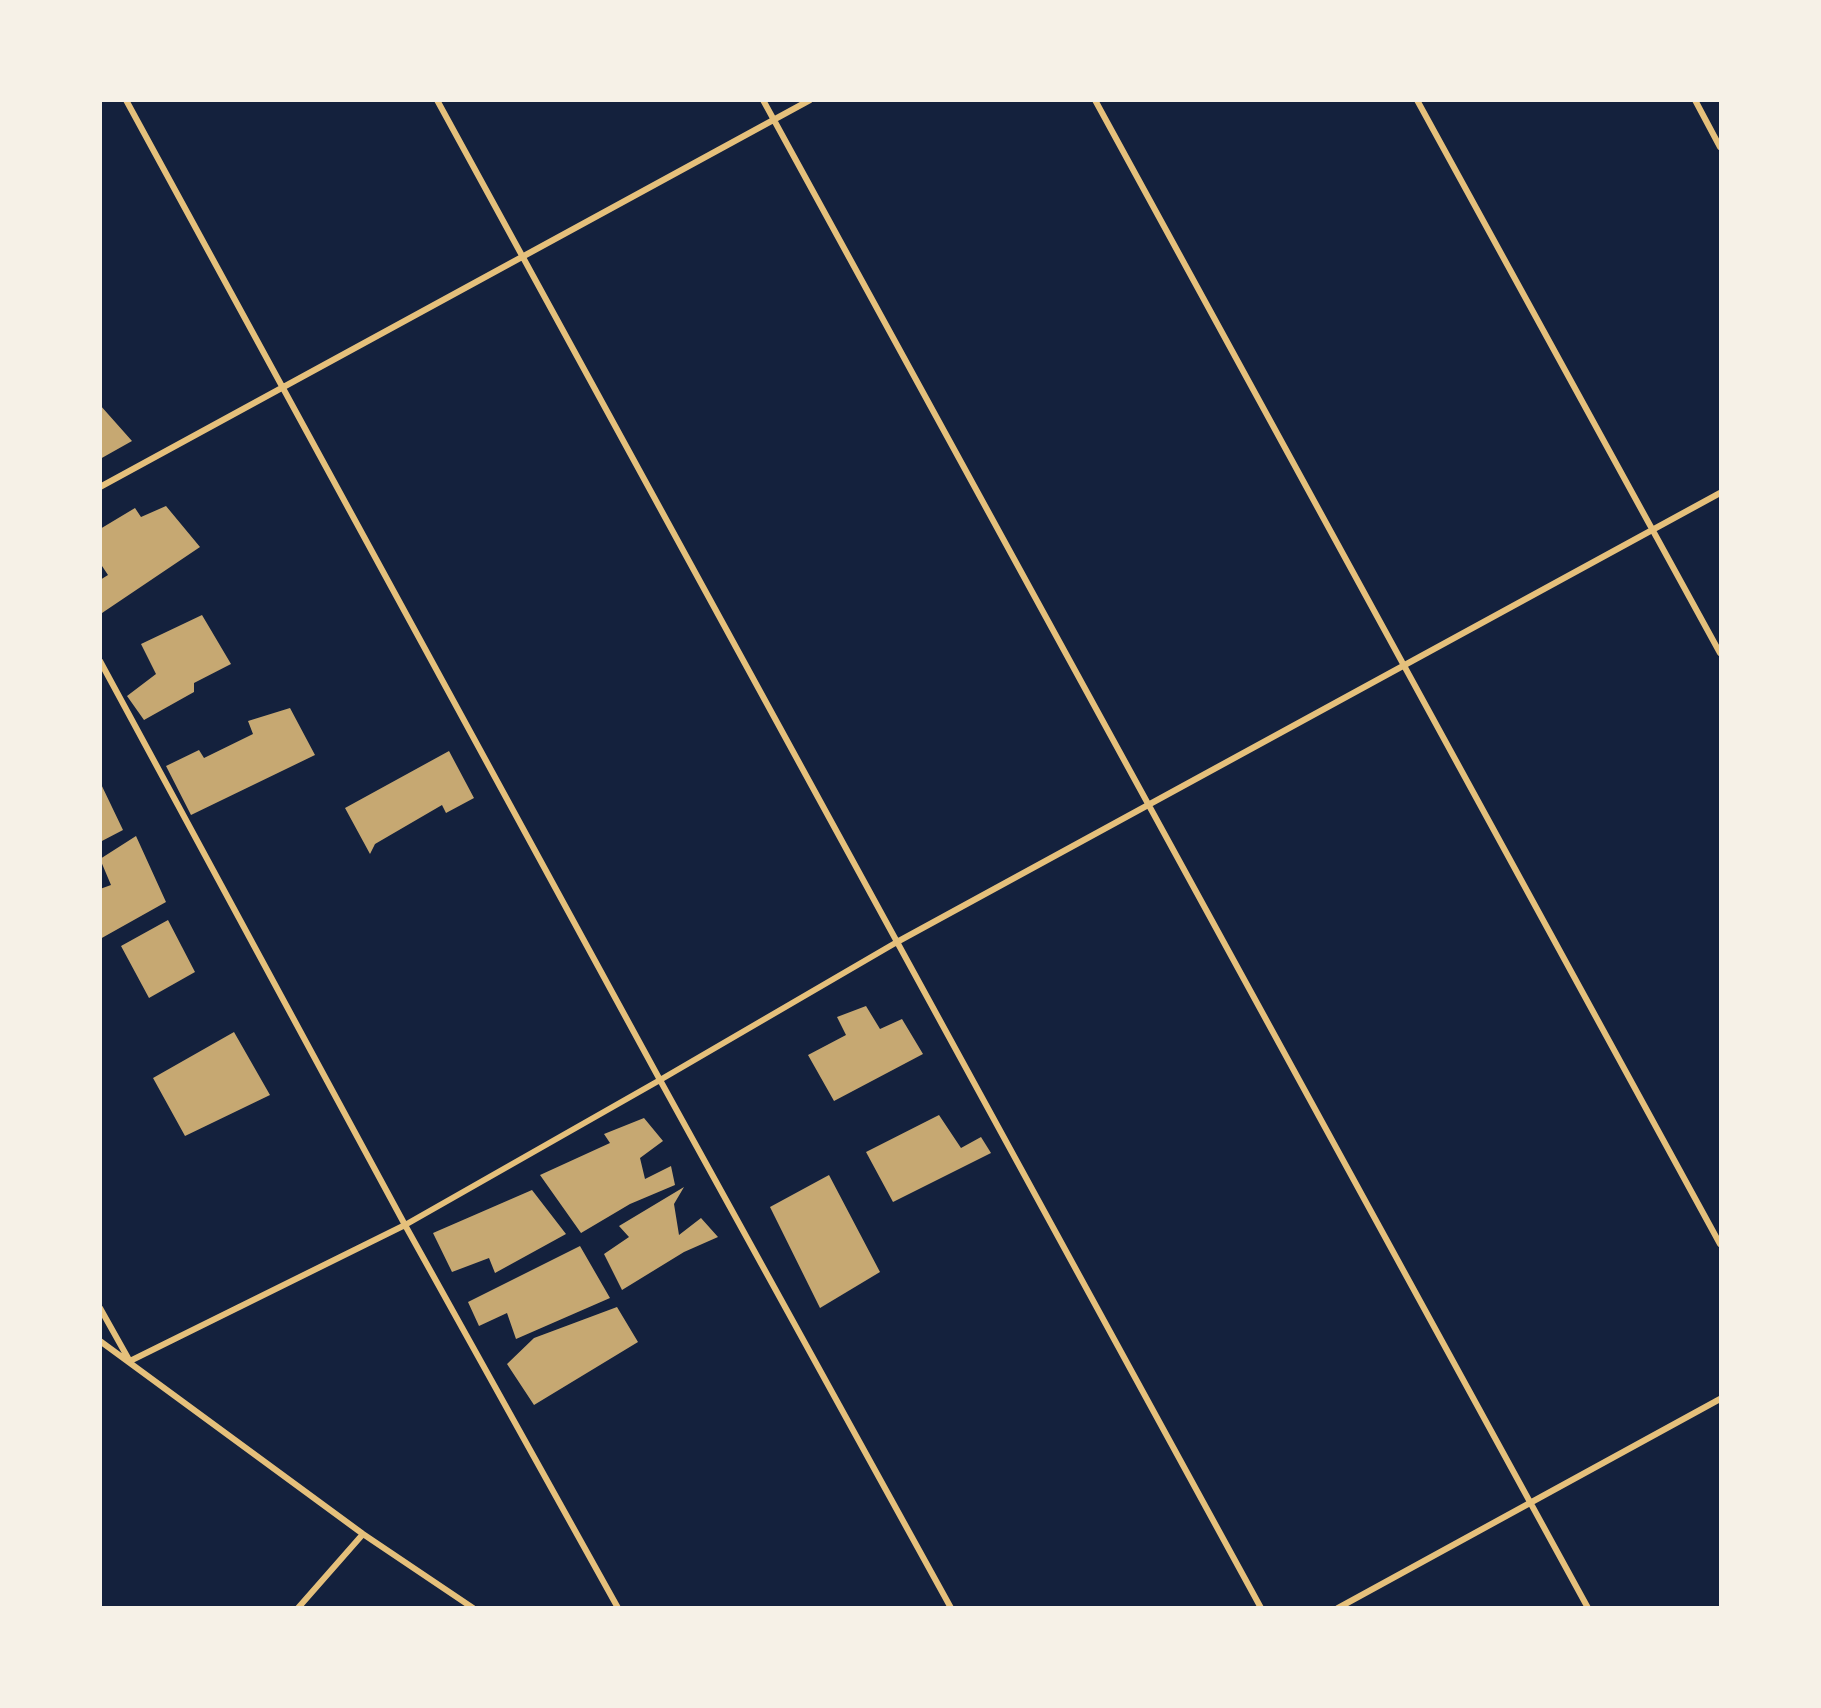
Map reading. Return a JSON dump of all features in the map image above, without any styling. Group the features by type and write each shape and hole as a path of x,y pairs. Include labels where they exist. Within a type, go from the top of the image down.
{"street":[{"path":"126,100 660,1080 951,1608"},
{"path":"437,100 1261,1608"},
{"path":"763,100 1588,1608"},
{"path":"100,487 810,100"},
{"path":"1095,100 1720,1244"},
{"path":"1417,100 1720,653"},
{"path":"1695,100 1720,147"},
{"path":"130,1361 405,1225 897,942 1720,493"},
{"path":"100,661 405,1225 618,1608"},
{"path":"100,1308 130,1361"},
{"path":"100,1341 363,1534 473,1608"},
{"path":"1338,1608 1720,1399"},
{"path":"298,1608 363,1534"}],"building":[{"path":"100,405 132,441 100,459"},
{"path":"166,506 200,547 102,613 100,610 100,580 108,575 100,563 100,529 135,508 141,517"},
{"path":"202,615 231,664 194,683 194,692 144,720 127,696 156,674 141,644"},
{"path":"290,708 315,755 191,815 166,766 199,750 204,758 253,734 248,721"},
{"path":"449,751 474,798 446,813 442,805 375,844 370,854 345,808"},
{"path":"100,782 123,830 100,842"},
{"path":"136,836 166,902 100,939 100,889 111,885 100,859"},
{"path":"168,920 195,972 149,998 121,946"},
{"path":"866,1006 880,1029 902,1019 923,1054 834,1101 808,1055 846,1035 837,1017"},
{"path":"234,1032 270,1095 185,1136 153,1078"},
{"path":"939,1115 961,1148 981,1137 991,1153 893,1202 866,1152"},
{"path":"644,1118 663,1141 640,1158 645,1179 671,1166 675,1185 630,1204 581,1233 540,1175 610,1143 604,1134"},
{"path":"829,1175 880,1272 820,1308 770,1207"},
{"path":"684,1187 674,1204 679,1235 701,1218 718,1237 684,1252 622,1290 604,1254 629,1237 619,1226"},
{"path":"532,1190 566,1234 495,1273 489,1258 452,1272 433,1233"},
{"path":"580,1246 610,1298 516,1339 507,1313 479,1326 468,1302"},
{"path":"617,1307 638,1342 534,1405 507,1364 534,1338"}]}
